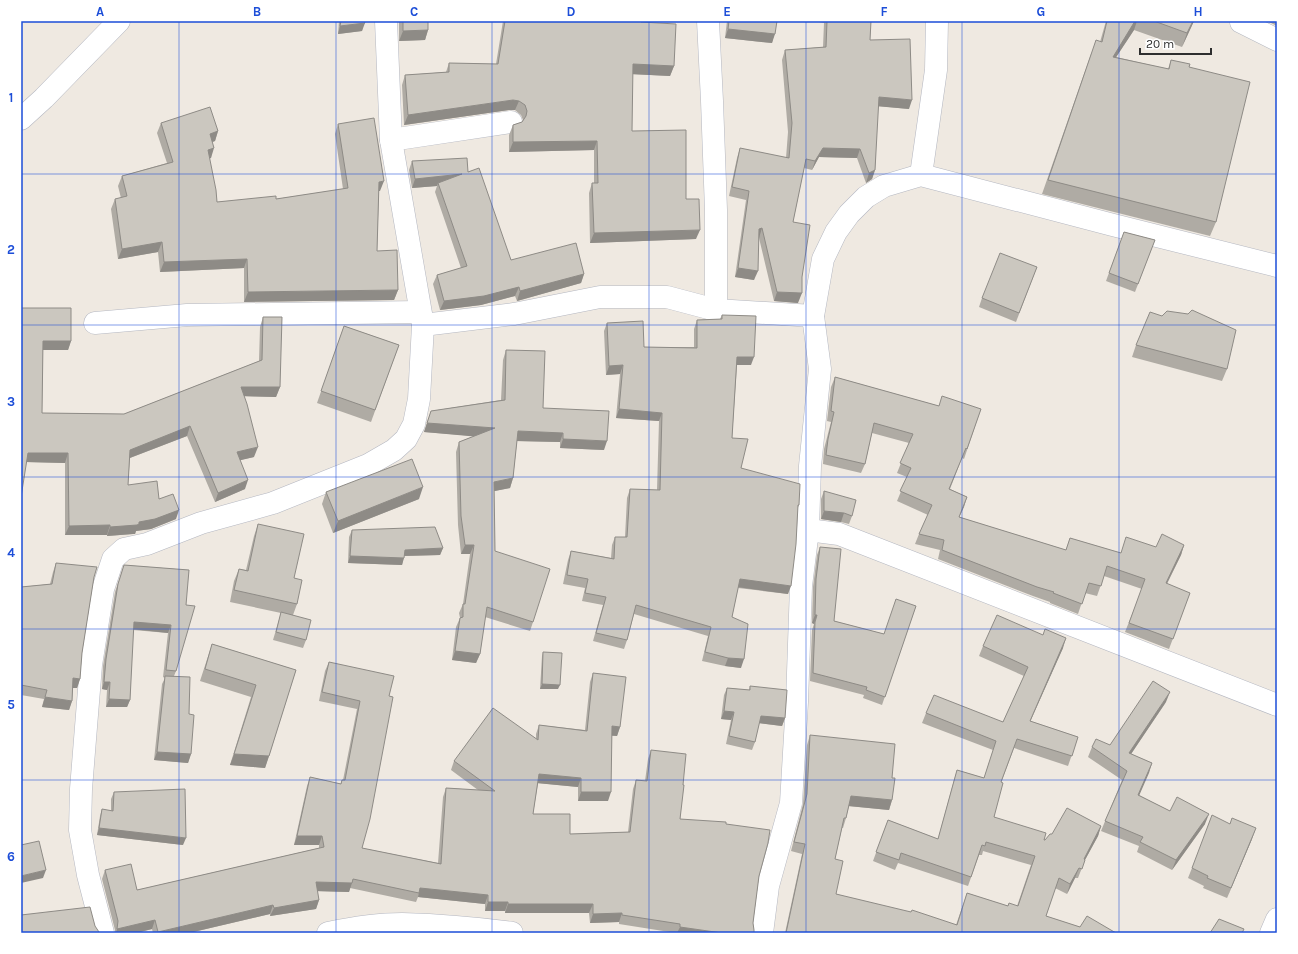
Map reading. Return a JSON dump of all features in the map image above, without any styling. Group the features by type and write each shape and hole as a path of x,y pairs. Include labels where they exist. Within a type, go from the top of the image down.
{"street":[{"path":"21,119 44,98 119,21"},
{"path":"103,933 88,875 80,830 90,664 103,589 113,559 124,549 147,544 202,523 273,503 368,465 394,450 406,439 414,424 419,399 422,318 391,140 386,21"},
{"path":"708,21 716,202 716,310"},
{"path":"921,175 936,70 937,21"},
{"path":"1241,22 1277,40"},
{"path":"391,140 510,122"},
{"path":"762,933 768,886 790,802 797,702 801,586 808,530 810,466 820,369 814,316 823,259 836,232 849,214 866,197 884,186 921,175 1277,266"},
{"path":"95,323 187,315 422,318 514,314 600,297 667,297 716,310 814,316"},
{"path":"808,530 839,534 1277,705"},
{"path":"1271,933 1277,919"},
{"path":"328,933 375,930 401,924 474,928 512,933"}],"building":[{"path":"341,21 364,21 365,23 340,26"},
{"path":"403,21 428,21 428,30 403,31"},
{"path":"505,21 641,21 676,24 674,66 633,64 632,131 686,130 686,199 699,199 700,230 594,233 592,183 598,183 597,141 513,142 513,125 522,122 527,111 525,105 519,101 513,100 408,115 405,75 449,72 449,63 498,64"},
{"path":"729,21 777,21 775,34 728,29"},
{"path":"827,21 871,21 870,40 910,39 912,100 879,97 875,170 869,173 860,149 823,148 815,161 806,159 793,222 810,225 802,277 802,293 777,292 762,228 759,229 758,271 738,268 749,191 732,187 740,148 789,158 792,123 785,50 826,47"},
{"path":"1107,21 1135,21 1113,57 1169,69 1171,60 1190,64 1189,67 1250,82 1216,222 1048,180 1096,40 1102,42"},
{"path":"1154,21 1193,21 1187,33"},
{"path":"210,107 218,131 210,134 214,148 208,150 217,202 276,196 276,199 348,188 338,124 374,118 384,181 379,182 377,251 397,250 398,290 248,292 247,259 164,262 162,242 122,249 115,199 127,196 122,176 173,162 161,123"},
{"path":"467,158 468,172 479,168 511,260 576,243 584,274 520,291 519,287 484,296 444,301 437,275 467,266 438,183 462,174 415,179 412,161"},
{"path":"1124,232 1155,240 1138,284 1109,273"},
{"path":"1000,253 1037,267 1019,313 982,298"},
{"path":"21,308 71,308 71,341 43,341 42,413 124,414 262,360 263,317 282,317 280,387 241,387 258,447 237,452 248,480 218,493 190,426 130,450 128,485 157,481 159,499 173,494 179,510 155,519 139,522 137,525 110,527 110,525 69,526 68,453 28,453 21,497"},
{"path":"1192,310 1236,330 1227,369 1136,345 1150,312 1162,316 1167,311 1188,314"},
{"path":"722,315 756,316 754,357 737,357 732,438 748,439 741,468 800,484 796,544 791,586 740,579 732,617 748,624 744,659 728,658 705,652 711,627 636,605 627,640 596,633 606,597 585,593 588,579 567,575 571,551 614,559 615,537 627,537 630,489 660,490 662,413 619,409 623,365 609,366 607,323 643,321 644,347 697,348 697,320 722,319"},
{"path":"344,326 399,345 375,410 321,391"},
{"path":"506,350 545,351 543,408 609,411 607,441 563,439 563,433 518,431 513,478 494,482 495,551 550,569 533,622 487,607 480,654 455,651 460,618 463,617 463,604 465,604 474,545 465,545 461,516 459,442 495,428 427,423 431,411 505,400"},
{"path":"835,377 939,406 942,396 981,409 967,449 966,448 949,489 967,497 959,517 1066,550 1070,538 1121,553 1126,537 1156,547 1162,534 1184,545 1166,583 1190,593 1173,639 1129,623 1145,579 1107,566 1101,586 1089,583 1082,604 942,550 944,540 919,534 932,505 900,491 911,468 900,463 913,434 874,423 865,464 826,455 834,412 831,411"},
{"path":"412,459 423,487 338,521 326,492"},
{"path":"824,491 856,500 852,516 844,513 824,511"},
{"path":"258,524 304,534 294,578 302,580 297,604 234,590 239,569 248,571"},
{"path":"435,527 443,548 405,550 404,558 350,556 352,530"},
{"path":"820,547 841,549 834,621 884,634 896,599 916,606 885,697 866,690 867,687 813,673 815,622 817,615 815,615 816,579"},
{"path":"56,563 97,567 94,577 82,653 80,679 73,678 72,701 45,697 47,690 21,685 21,587 52,584"},
{"path":"124,565 189,570 186,605 195,606 176,671 166,670 171,625 134,622 130,700 109,699 110,682 104,682 106,659 118,584"},
{"path":"281,612 311,620 306,640 276,632"},
{"path":"997,615 1043,635 1045,629 1066,638 1030,721 1078,737 1072,756 1017,739 1001,782 1003,783 994,817 1046,833 1044,840 1052,834 1067,808 1101,826 1084,859 1082,869 1079,868 1070,884 1059,878 1046,916 1080,927 1087,916 1116,933 786,933 805,844 794,842 807,794 810,735 895,744 892,778 895,778 892,800 851,796 846,818 844,818 835,859 843,861 836,894 911,912 912,910 957,925 967,893 1008,906 1009,903 1018,906 1035,856 986,842 985,846 982,845 971,877 901,853 899,860 876,852 888,820 938,839 957,770 984,778 996,741 926,713 934,695 1003,722 1028,667 983,646"},
{"path":"212,644 296,670 269,756 234,754 256,685 205,669"},
{"path":"543,652 562,653 560,685 542,684"},
{"path":"329,662 394,676 389,696 393,697 370,819 362,848 441,864 446,788 495,791 454,761 493,708 538,740 539,725 587,731 593,673 626,677 620,727 612,726 611,792 581,792 581,778 539,774 533,814 570,814 570,834 630,832 636,780 647,781 651,750 686,754 680,819 726,822 726,824 770,830 759,876 753,923 754,933 722,933 680,927 680,924 622,915 622,913 593,914 593,904 508,904 508,902 488,902 488,895 420,888 419,893 353,879 352,883 316,882 319,900 274,908 273,905 158,932 155,920 117,929 118,921 105,870 131,864 137,890 324,847 322,836 297,836 310,777 341,784 342,780 345,780 360,701 322,692"},
{"path":"165,676 190,677 189,714 194,715 191,754 157,752"},
{"path":"1153,681 1170,692 1129,753 1152,763 1138,795 1170,811 1177,797 1209,814 1176,860 1140,842 1143,837 1105,821 1127,771 1092,747 1096,739 1110,745"},
{"path":"750,686 787,690 785,718 761,716 755,742 729,736 734,712 724,711 727,688 750,690"},
{"path":"185,789 186,838 99,828 102,809 113,811 114,792"},
{"path":"1212,815 1230,824 1232,818 1256,828 1231,888 1207,878 1208,876 1192,868"},
{"path":"39,841 46,870 21,876 21,845"},
{"path":"90,907 95,926 99,932 21,933 21,915"},
{"path":"1219,919 1244,929 1242,933 1210,933"}]}
